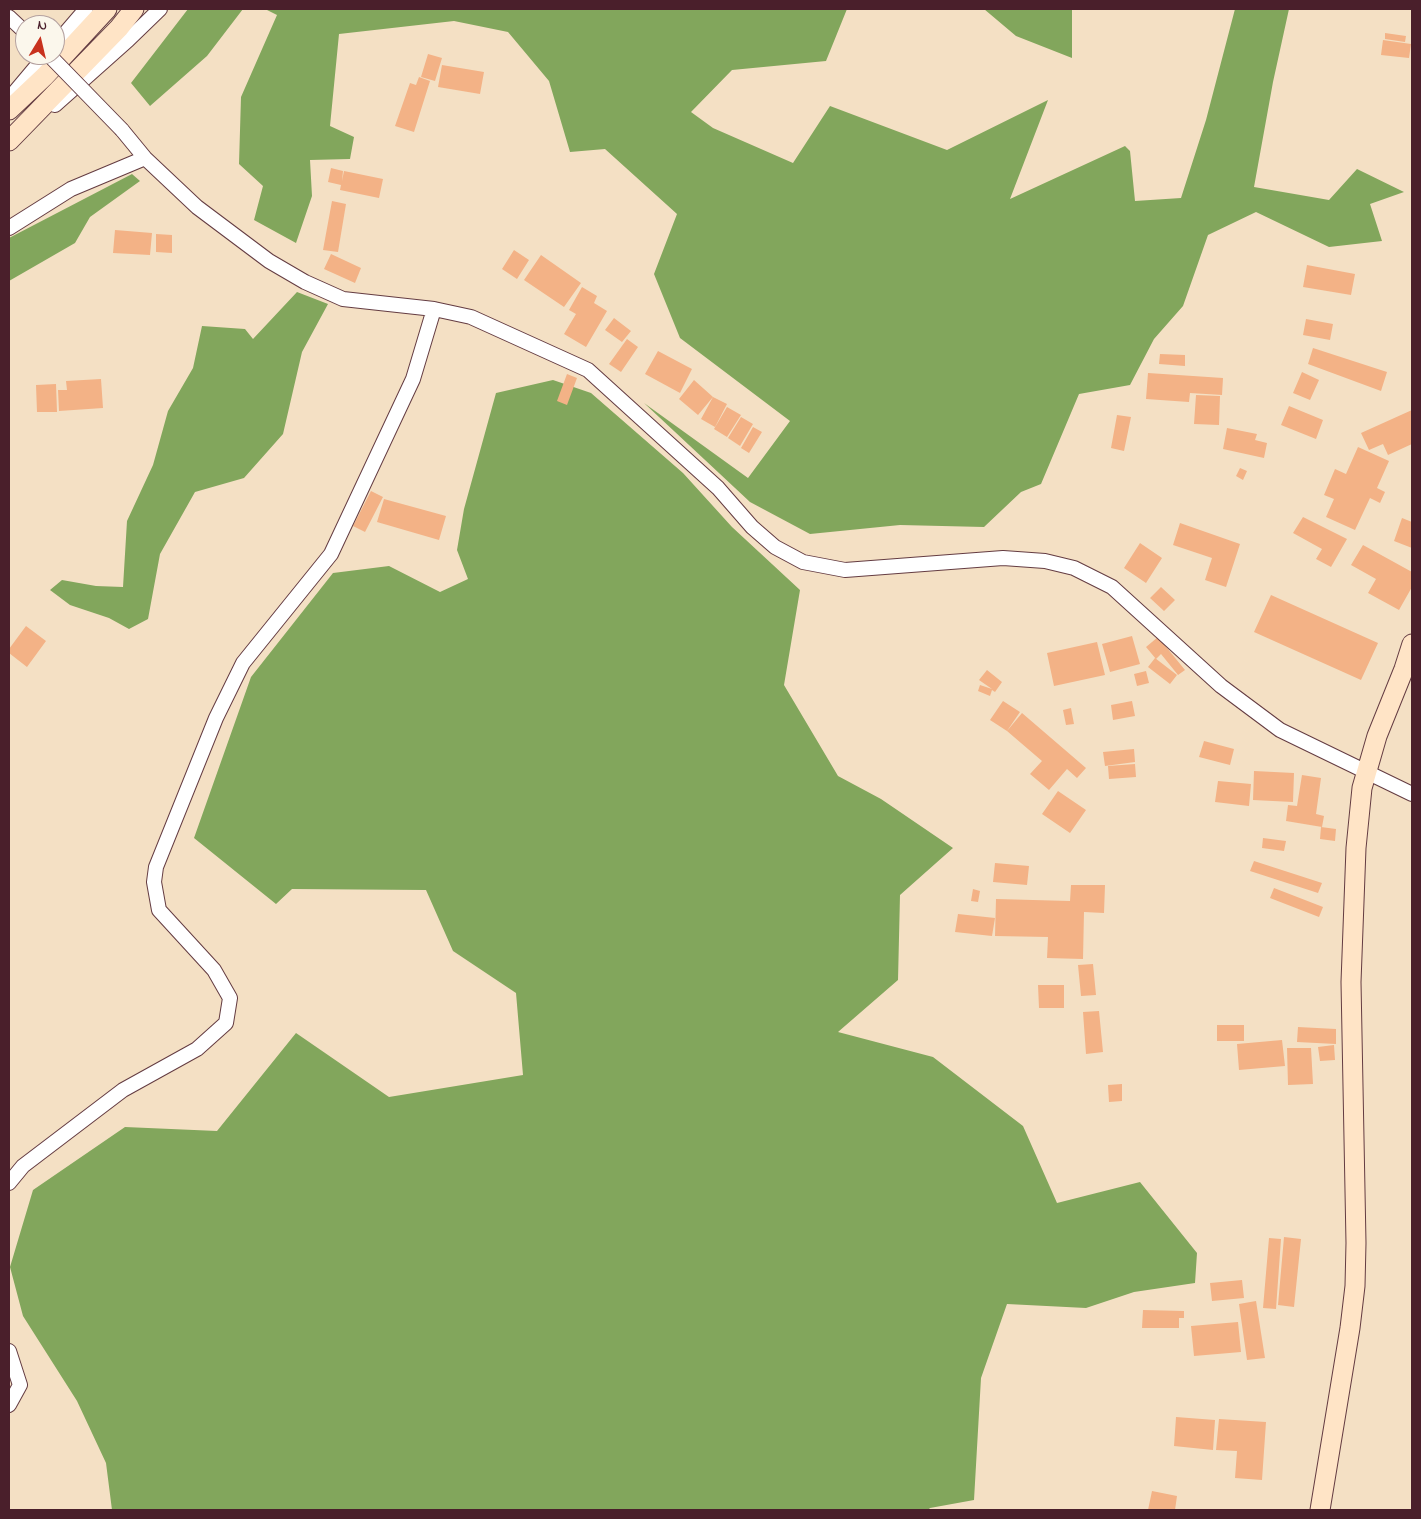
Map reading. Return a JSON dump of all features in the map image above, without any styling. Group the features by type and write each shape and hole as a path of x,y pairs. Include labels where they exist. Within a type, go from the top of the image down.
{"street":[{"path":"65,33 86,9"},
{"path":"9,110 45,76 107,9"},
{"path":"9,141 119,28 134,9"},
{"path":"9,146 160,9"},
{"path":"9,99 39,65"},
{"path":"58,65 122,130 144,158 197,207 269,261 305,282 343,299 434,309 471,317 588,370 718,488 752,527 775,547 803,562 845,570 1003,558 1045,561 1074,568 1112,587 1221,686 1280,730 1412,794"},
{"path":"9,228 72,189 144,158"},
{"path":"9,1183 23,1166 123,1090 197,1049 226,1023 230,998 214,970 159,910 154,882 156,867 216,718 243,663 331,554 412,379 434,309"},
{"path":"1320,1510 1350,1328 1355,1286 1352,947 1356,848 1362,788 1376,736 1404,669 1412,644"},
{"path":"9,1351 20,1385 9,1405"}],"green space":[{"path":"188,9 243,9 207,56 150,106 131,83"},
{"path":"265,9 847,9 826,61 732,70 691,112 713,128 793,163 830,106 947,150 1048,100 1010,199 1125,146 1130,151 1135,201 1181,198 1206,120 1235,9 1289,9 1273,82 1254,187 1329,200 1357,169 1404,192 1370,204 1382,241 1329,247 1256,212 1208,235 1183,306 1154,339 1130,385 1079,394 1041,484 1021,492 984,527 900,525 810,534 750,502 644,403 748,478 790,421 680,338 654,274 677,214 605,149 570,152 549,81 508,32 454,21 339,34 330,126 354,137 350,159 310,160 312,196 296,243 254,220 263,186 239,164 241,97 277,15"},
{"path":"984,9 1072,9 1072,58 1016,36"},
{"path":"132,174 140,181 90,217 75,243 9,281 9,238"},
{"path":"297,292 328,304 302,352 283,434 244,478 195,492 160,554 148,619 129,629 109,618 70,605 50,590 62,580 96,586 123,587 127,521 153,465 168,411 193,368 202,326 245,329 253,339"},
{"path":"553,380 591,393 683,473 732,527 800,590 784,685 838,776 881,799 953,848 900,895 898,980 838,1032 933,1057 1023,1126 1057,1203 1140,1182 1197,1253 1195,1283 1134,1292 1086,1308 1007,1304 981,1378 974,1500 930,1508 928,1510 112,1510 106,1463 77,1401 23,1316 10,1267 33,1190 125,1127 217,1131 296,1033 389,1097 523,1075 516,993 453,951 426,890 292,889 276,904 194,838 251,677 333,573 389,566 440,592 468,579 457,550 464,509 496,393"}],"building":[{"path":"1385,33 1406,36 1405,42 1385,39"},
{"path":"1383,40 1411,44 1409,58 1381,55"},
{"path":"428,54 442,58 435,81 421,77"},
{"path":"442,65 484,72 480,94 438,87"},
{"path":"419,77 430,81 414,132 395,126 410,83 416,85"},
{"path":"331,168 343,171 342,181 344,171 383,179 379,198 340,190 341,185 328,182"},
{"path":"332,201 346,204 338,252 323,250"},
{"path":"115,230 152,233 150,255 113,253"},
{"path":"156,234 172,235 172,253 156,252"},
{"path":"514,250 529,260 517,279 502,269"},
{"path":"331,254 361,268 355,283 324,269"},
{"path":"541,255 581,283 564,307 524,280"},
{"path":"1307,265 1355,274 1351,295 1303,287"},
{"path":"582,287 597,296 594,303 607,311 586,347 564,334 576,314 569,310"},
{"path":"614,318 631,331 622,342 605,330"},
{"path":"1306,319 1333,324 1330,340 1303,335"},
{"path":"627,339 638,347 621,372 609,364"},
{"path":"1313,348 1387,372 1381,391 1308,364"},
{"path":"658,351 692,369 680,393 645,374"},
{"path":"1160,354 1185,355 1185,366 1159,364"},
{"path":"1302,372 1319,380 1310,400 1293,393"},
{"path":"1148,373 1223,378 1222,395 1190,393 1189,402 1146,399"},
{"path":"567,374 577,378 567,405 557,401"},
{"path":"101,379 103,408 59,411 58,390 67,390 66,381"},
{"path":"694,380 713,397 698,415 679,399"},
{"path":"56,384 57,412 37,412 36,385"},
{"path":"1196,395 1220,396 1219,425 1194,424"},
{"path":"713,397 727,404 715,427 701,419"},
{"path":"1289,406 1323,420 1316,439 1281,425"},
{"path":"727,407 741,415 727,437 714,429"},
{"path":"1412,410 1412,444 1388,455 1383,444 1369,450 1361,433"},
{"path":"1117,415 1131,417 1124,451 1111,448"},
{"path":"741,417 753,424 740,446 728,438"},
{"path":"753,427 762,432 749,453 741,448"},
{"path":"1227,428 1257,434 1255,440 1267,443 1264,458 1223,449"},
{"path":"1358,447 1389,461 1377,488 1385,492 1380,503 1370,498 1355,530 1326,517 1334,499 1324,495 1335,469 1346,474"},
{"path":"1240,468 1247,471 1243,480 1236,476"},
{"path":"371,491 383,497 365,532 353,526"},
{"path":"384,499 446,516 439,540 377,522"},
{"path":"1303,517 1347,539 1331,567 1316,559 1322,549 1293,533"},
{"path":"1402,518 1412,522 1412,548 1394,541"},
{"path":"1180,523 1240,544 1226,587 1205,580 1212,558 1173,545"},
{"path":"1140,543 1162,558 1146,583 1124,568"},
{"path":"1363,545 1412,572 1412,587 1399,610 1368,593 1376,579 1351,565"},
{"path":"1161,587 1175,600 1164,611 1150,598"},
{"path":"1271,595 1378,643 1361,680 1254,632"},
{"path":"26,626 46,641 27,667 9,653 9,649"},
{"path":"1132,636 1140,664 1110,672 1102,644"},
{"path":"1158,637 1185,670 1178,675 1161,654 1156,659 1146,647"},
{"path":"1097,642 1105,675 1054,686 1047,653"},
{"path":"1155,658 1177,675 1170,684 1148,667"},
{"path":"987,670 1002,682 995,692 992,690 990,696 978,691 980,685 992,689 979,680"},
{"path":"1146,671 1149,683 1137,686 1134,674"},
{"path":"1003,701 1020,712 1007,731 990,720"},
{"path":"1132,701 1135,716 1113,720 1111,705"},
{"path":"1071,708 1074,724 1066,725 1063,710"},
{"path":"1022,713 1086,768 1077,778 1067,769 1049,790 1030,774 1042,761 1007,731"},
{"path":"1204,741 1234,749 1230,765 1199,757"},
{"path":"1134,749 1135,762 1105,766 1103,752"},
{"path":"1135,764 1136,777 1109,779 1108,766"},
{"path":"1254,771 1294,773 1293,802 1253,800"},
{"path":"1302,775 1321,778 1316,814 1324,816 1322,827 1286,821 1288,805 1297,806"},
{"path":"1218,781 1251,784 1249,806 1215,802"},
{"path":"1058,791 1086,810 1070,833 1042,814"},
{"path":"1321,827 1336,829 1335,841 1320,839"},
{"path":"1263,838 1286,841 1284,851 1262,848"},
{"path":"1254,861 1322,883 1318,893 1250,871"},
{"path":"995,863 1029,866 1027,885 993,882"},
{"path":"1071,885 1105,885 1104,913 1084,912 1083,959 1047,958 1048,937 995,936 996,899 1070,901"},
{"path":"1274,888 1323,907 1319,917 1270,898"},
{"path":"973,889 980,891 978,902 971,901"},
{"path":"958,914 995,918 992,936 955,932"},
{"path":"1093,964 1096,995 1081,996 1078,965"},
{"path":"1038,985 1064,985 1064,1008 1039,1008"},
{"path":"1099,1011 1103,1052 1086,1054 1083,1012"},
{"path":"1217,1025 1244,1025 1244,1041 1217,1041"},
{"path":"1298,1027 1336,1029 1336,1044 1297,1042"},
{"path":"1282,1040 1285,1066 1239,1070 1237,1044"},
{"path":"1334,1045 1335,1060 1320,1061 1318,1047"},
{"path":"1287,1048 1311,1048 1313,1084 1288,1085"},
{"path":"1122,1084 1122,1101 1109,1102 1108,1085"},
{"path":"1284,1237 1301,1239 1294,1307 1278,1305"},
{"path":"1269,1238 1281,1239 1276,1309 1263,1308"},
{"path":"1242,1280 1244,1298 1212,1301 1210,1283"},
{"path":"1256,1301 1265,1358 1247,1360 1239,1304"},
{"path":"1143,1310 1184,1311 1184,1318 1179,1318 1179,1328 1142,1328"},
{"path":"1238,1322 1241,1352 1194,1356 1191,1326"},
{"path":"1176,1417 1215,1420 1213,1450 1174,1446"},
{"path":"1219,1419 1266,1422 1262,1480 1235,1478 1237,1451 1216,1450"},
{"path":"1152,1491 1177,1496 1175,1510 1148,1510"}]}
